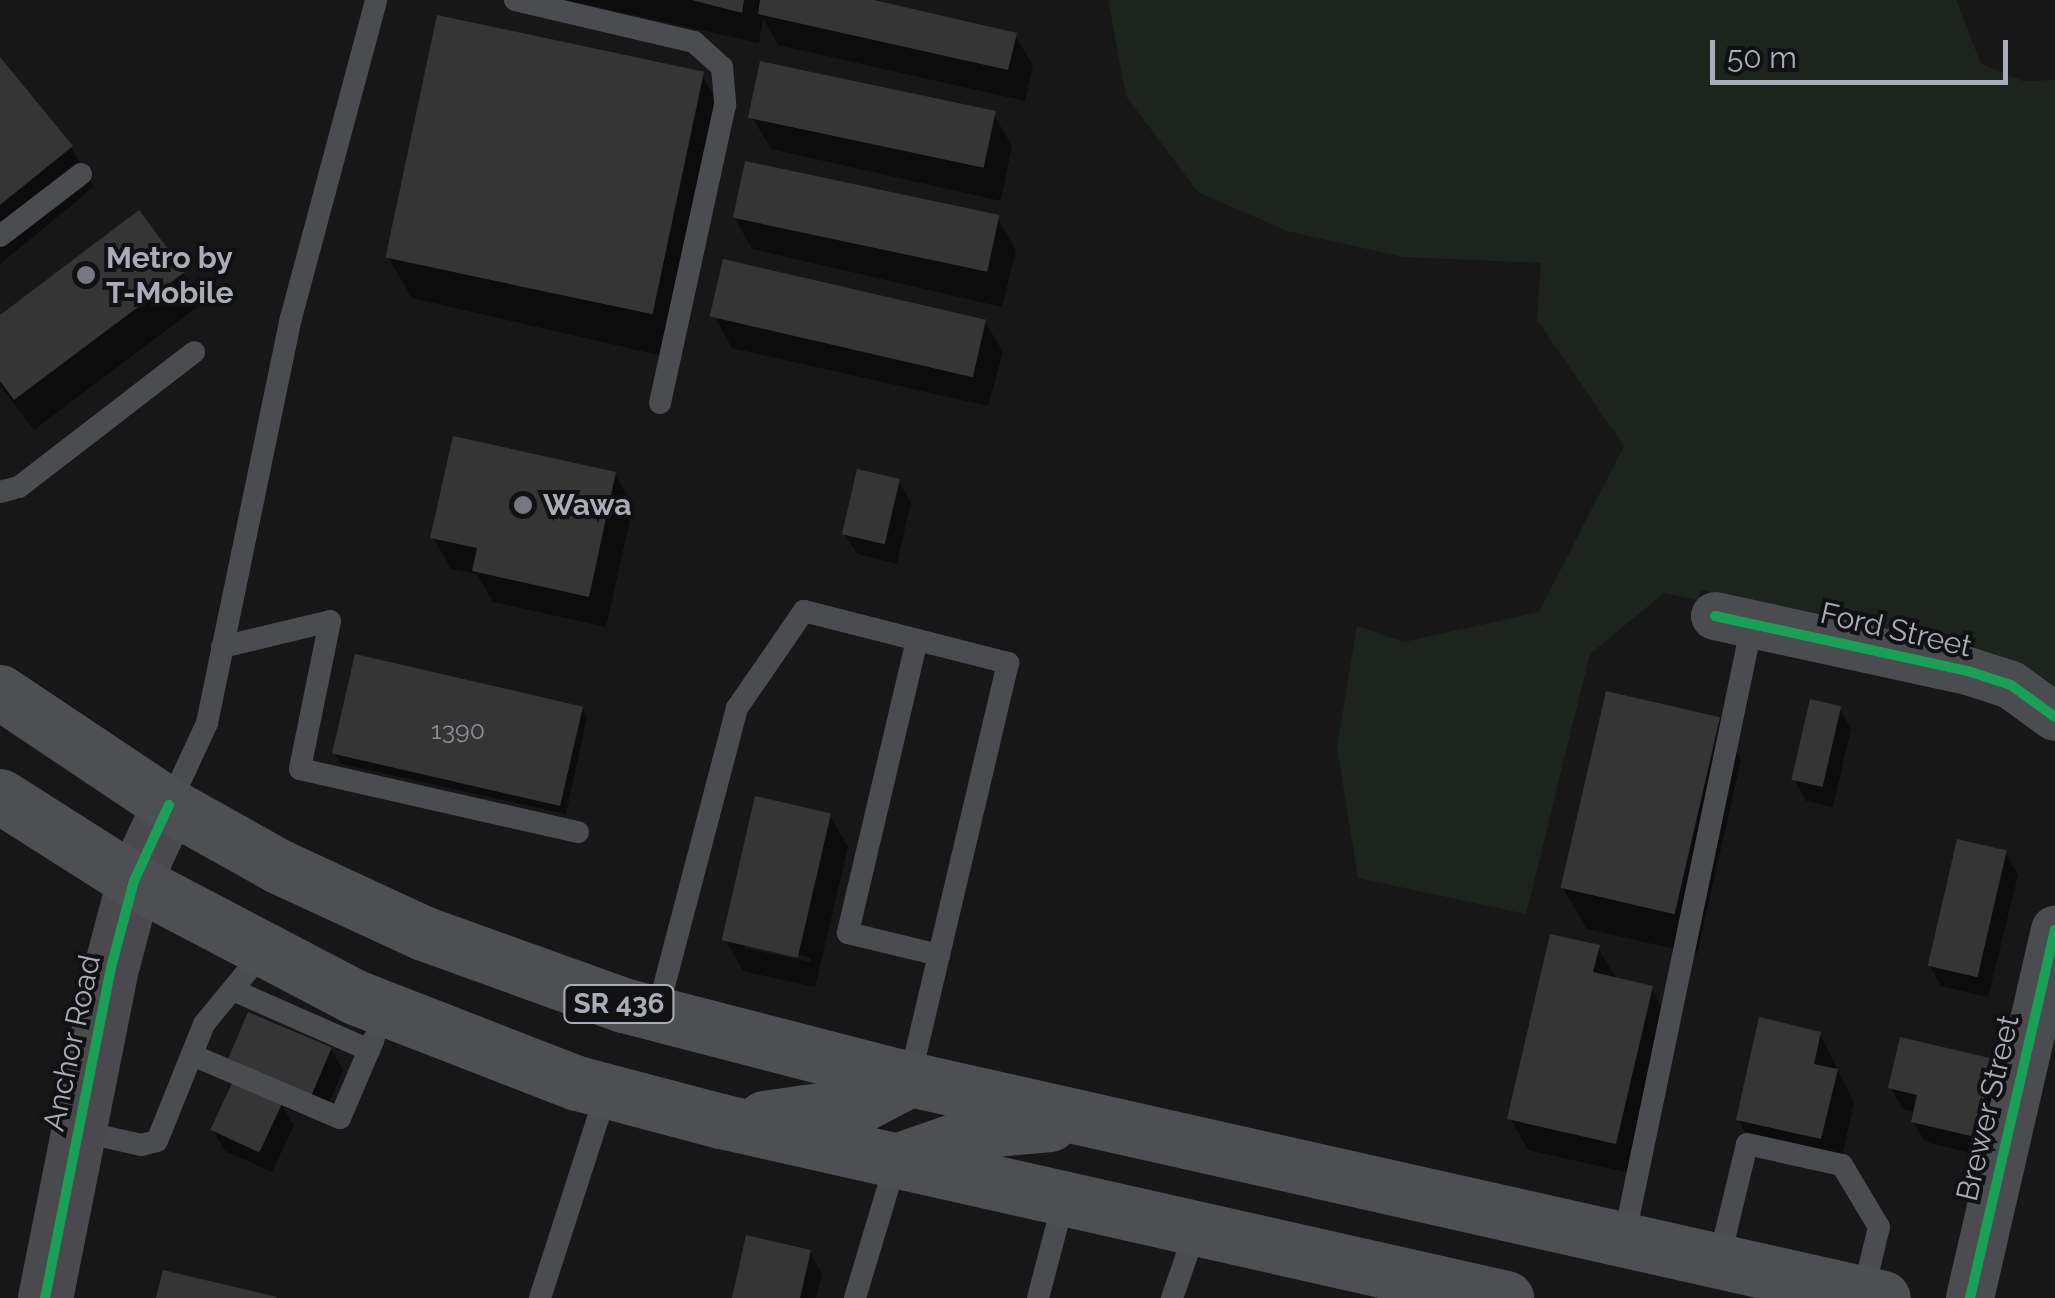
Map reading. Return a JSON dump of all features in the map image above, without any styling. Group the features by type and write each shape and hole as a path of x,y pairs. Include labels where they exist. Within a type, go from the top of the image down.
{"main road":[{"name":"SR 436","path":"0,692 169,805 278,866 424,934 657,1014 910,1080 1873,1296"},
{"path":"0,796 134,882 248,970 378,1030 721,1122 1506,1298"},
{"path":"721,1122 815,1115 862,1104 910,1080"},
{"path":"896,1161 986,1130 1098,1120"}],"street":[{"name":"Ford Street","path":"1733,620 1968,671 2011,685 2055,717"},
{"name":"Anchor Road","path":"49,1297 79,1131 134,882 169,805"},
{"name":"Brewer Street","path":"1970,1298 2055,930"}],"lane":[{"path":"169,805 207,723 292,318 376,0"},
{"path":"514,0 694,42 722,67 725,105 660,402"},
{"path":"0,236 80,174"},
{"path":"0,492 19,487 194,352"},
{"path":"657,1014 737,708 777,644 804,611 1008,663 910,1080"},
{"path":"1624,1239 1733,620"},
{"path":"222,647 330,621 300,769 578,832"},
{"path":"917,640 848,933 940,956"},
{"path":"79,1131 142,1145 157,1141 204,1024 248,970 296,1025 378,1030 340,1118 192,1055"},
{"path":"540,1298 607,1091"},
{"path":"1718,1260 1746,1144 1842,1165 1878,1227 1873,1296"},
{"path":"855,1298 896,1161"},
{"path":"1038,1298 1064,1199"},
{"path":"1172,1298 1196,1229"}],"shaded area":[{"path":"1108,0 1956,0 1981,64 2023,81 2055,80 2055,689 1975,649 1701,590 1698,600 1664,593 1590,654 1526,914 1358,878 1337,747 1357,626 1404,642 1539,612 1624,446 1537,320 1541,263 1403,257 1287,231 1198,192 1126,96"}],"building":[{"path":"692,0 744,0 742,13"},
{"path":"760,0 874,0 1017,33 1008,70 758,14"},
{"path":"437,15 704,72 652,314 385,258"},
{"path":"0,57 73,146 0,205"},
{"path":"760,61 996,111 984,168 748,118"},
{"path":"745,161 999,215 987,272 733,218"},
{"path":"139,210 185,272 14,400 0,381 0,315"},
{"path":"723,259 986,320 973,377 710,316"},
{"name":"Wawa","path":"453,436 616,472 589,597 472,571 477,548 430,538"},
{"path":"857,469 900,479 885,544 842,534"},
{"path":"355,654 583,707 560,806 332,753"},
{"path":"1606,691 1720,717 1675,914 1561,888"},
{"path":"1810,699 1841,706 1823,787 1791,780"},
{"path":"755,796 831,814 798,958 722,940"},
{"path":"1957,839 2007,850 1977,977 1928,966"},
{"path":"1550,934 1600,945 1593,972 1653,986 1616,1144 1507,1119"},
{"path":"248,1012 332,1048 308,1103 225,1067"},
{"path":"1759,1017 1821,1032 1814,1064 1838,1069 1821,1139 1736,1120"},
{"path":"1900,1037 1994,1059 1975,1137 1911,1122 1917,1095 1888,1088"},
{"path":"234,1079 283,1102 259,1153 210,1130"},
{"path":"746,1235 811,1250 800,1298 732,1298"},
{"path":"163,1270 277,1297 277,1298 156,1298"}],"cycle path":[{"path":"1715,616 1968,671 2011,685 2055,717"},
{"path":"45,1298 112,964 134,881 169,805"},
{"path":"1970,1298 2055,930"}],"place":[{"name":"Metro by T-Mobile","path":"86,275"},
{"name":"Wawa","path":"523,505"}]}
